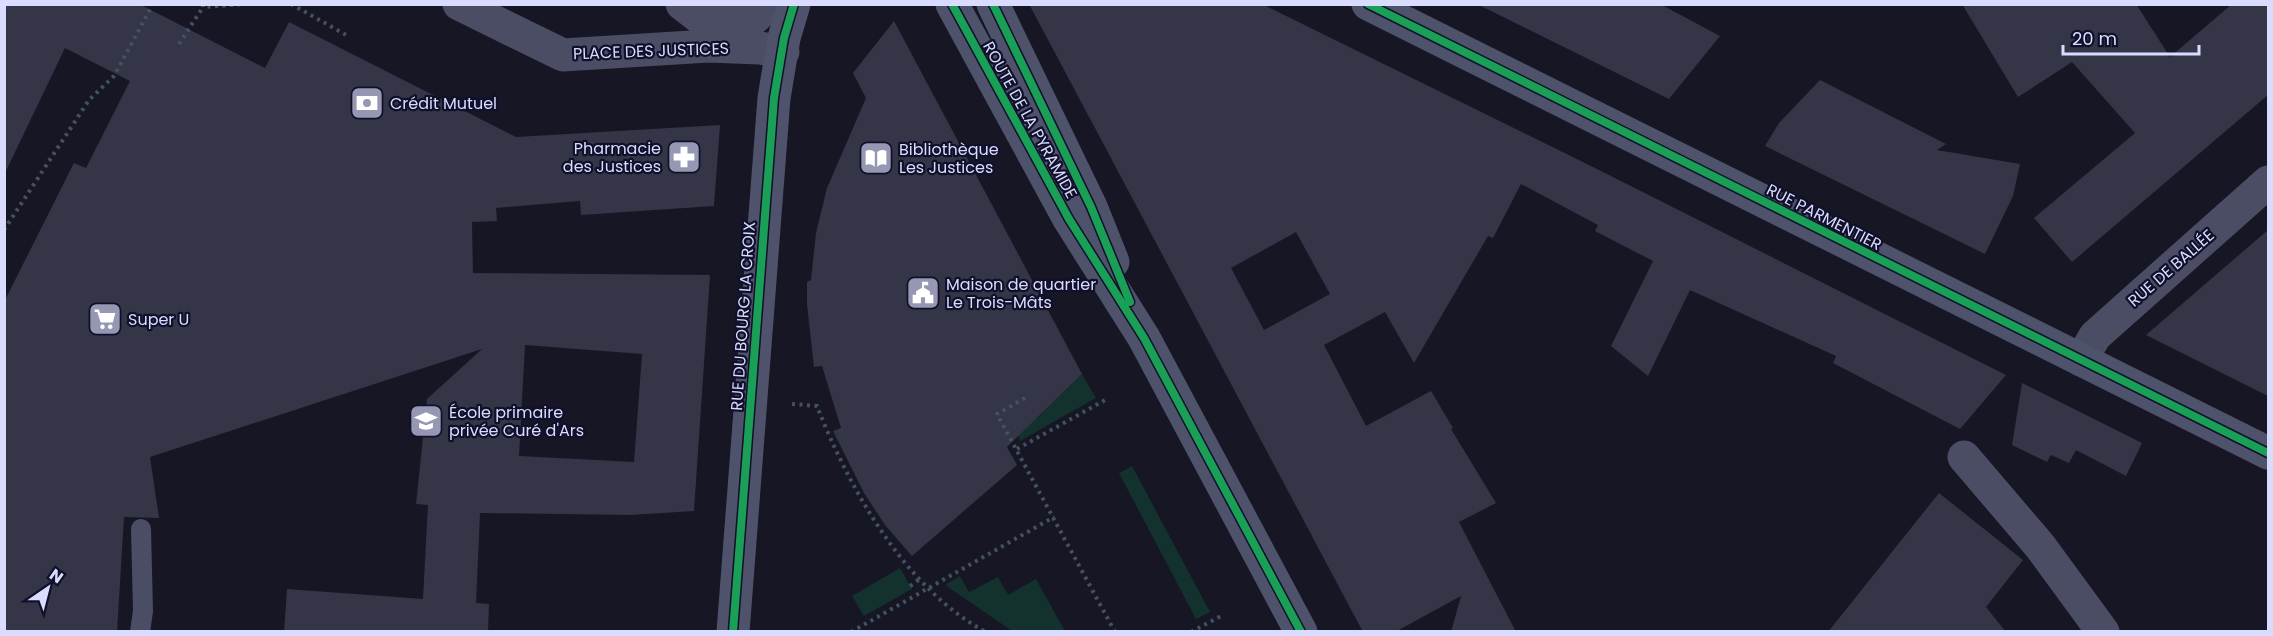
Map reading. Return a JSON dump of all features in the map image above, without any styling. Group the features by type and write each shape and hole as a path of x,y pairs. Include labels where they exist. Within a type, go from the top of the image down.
{"street":[{"name":"PLACE DES JUSTICES","path":"459,4 563,54 708,46 760,48 783,52"},
{"name":"PLACE DES JUSTICES","path":"682,4 705,21 752,20 770,4"},
{"name":"RUE DU BOURG LA CROIX","path":"733,632 774,98 784,38 794,4"},
{"name":"ROUTE DE LA PYRAMIDE","path":"952,4 1069,219 1144,338 1301,632"},
{"name":"ROUTE DE LA PYRAMIDE","path":"993,4 1091,207 1144,338"},
{"name":"RUE PARMENTIER","path":"1368,4 2268,453"},
{"name":"RUE DE BALLÉE","path":"2081,360 2095,336 2268,182"},
{"path":"1964,457 2040,546 2103,632"}],"lane":[{"path":"140,632 143,611 141,529"}],"path":[{"path":"4,230 89,100 114,76 153,4"},
{"path":"179,44 203,6 246,4"},
{"path":"291,4 348,36"},
{"path":"1025,398 997,414 1115,632"},
{"path":"1017,449 1107,399"},
{"path":"792,404 817,406 830,439 863,504 920,579 948,605 986,632"},
{"path":"851,632 1054,517"},
{"path":"910,586 920,579"},
{"path":"1191,632 1221,616"}],"green space":[{"path":"1082,374 1096,398 1020,441 1016,422 1037,418"},
{"path":"1132,466 1210,612 1196,619 1119,473"},
{"path":"900,568 912,589 864,616 852,596"},
{"path":"960,576 969,592 998,577 1008,595 1036,579 1065,631 1012,631 945,585"}],"building":[{"path":"4,4 139,4 265,68 289,22 516,137 720,125 714,206 581,215 580,201 496,208 497,221 472,222 473,273 710,275 694,511 630,515 480,513 476,603 489,604 488,632 284,632 287,589 423,599 428,505 416,504 427,399 482,349 150,457 159,518 124,517 117,632 4,632 4,302 74,163 86,168 130,81 65,48 4,175","holes":["525,345 642,354 634,462 519,456"]},
{"path":"1029,4 1262,4 1601,171 2006,375 1960,429 1833,363 1836,356 1690,290 1648,376 1611,346 1653,261 1595,231 1598,225 1521,184 1493,238 1488,236 1414,363 1385,312 1324,345 1366,426 1431,391 1496,503 1459,522 1516,632 1451,632 1461,596 1395,632 1363,632","holes":["1296,232 1330,294 1264,330 1231,268"]},
{"path":"1477,4 1660,4 1720,36 1669,99"},
{"path":"1962,4 2136,4 2170,57 2232,4 2268,4 2268,95 2072,262 2034,218 2135,133 2072,62 2018,97"},
{"name":"Maison de quartier Le Trois-Mâts","path":"894,21 1082,374 1007,447 1017,465 912,556 885,525 864,493 833,431 841,428 822,366 814,367 807,304 807,282 811,280 816,233 827,188 866,98 853,73"},
{"path":"1820,80 1946,144 1937,150 2020,164 2013,196 1985,254 1765,146 1779,123"},
{"path":"2268,230 2268,396 2146,335"},
{"path":"2022,383 2142,443 2126,476 2076,450 2069,463 2051,455 2047,462 2012,445"},
{"path":"1939,493 2023,560 1986,607 2006,632 1828,632"}],"cycle path":[{"path":"733,632 774,98 784,38 794,4"},
{"path":"952,4 1069,219 1144,338 1301,632"},
{"path":"993,4 1091,207 1130,302"},
{"path":"1368,4 2268,453"}],"place":[{"name":"Crédit Mutuel","path":"367,103"},
{"name":"Pharmacie des Justices","path":"684,157"},
{"name":"Bibliothèque Les Justices","path":"876,158"},
{"name":"Maison de quartier Le Trois-Mâts","path":"923,293"},
{"name":"Super U","path":"105,319"},
{"name":"École primaire privée Curé d'Ars","path":"426,421"}]}
